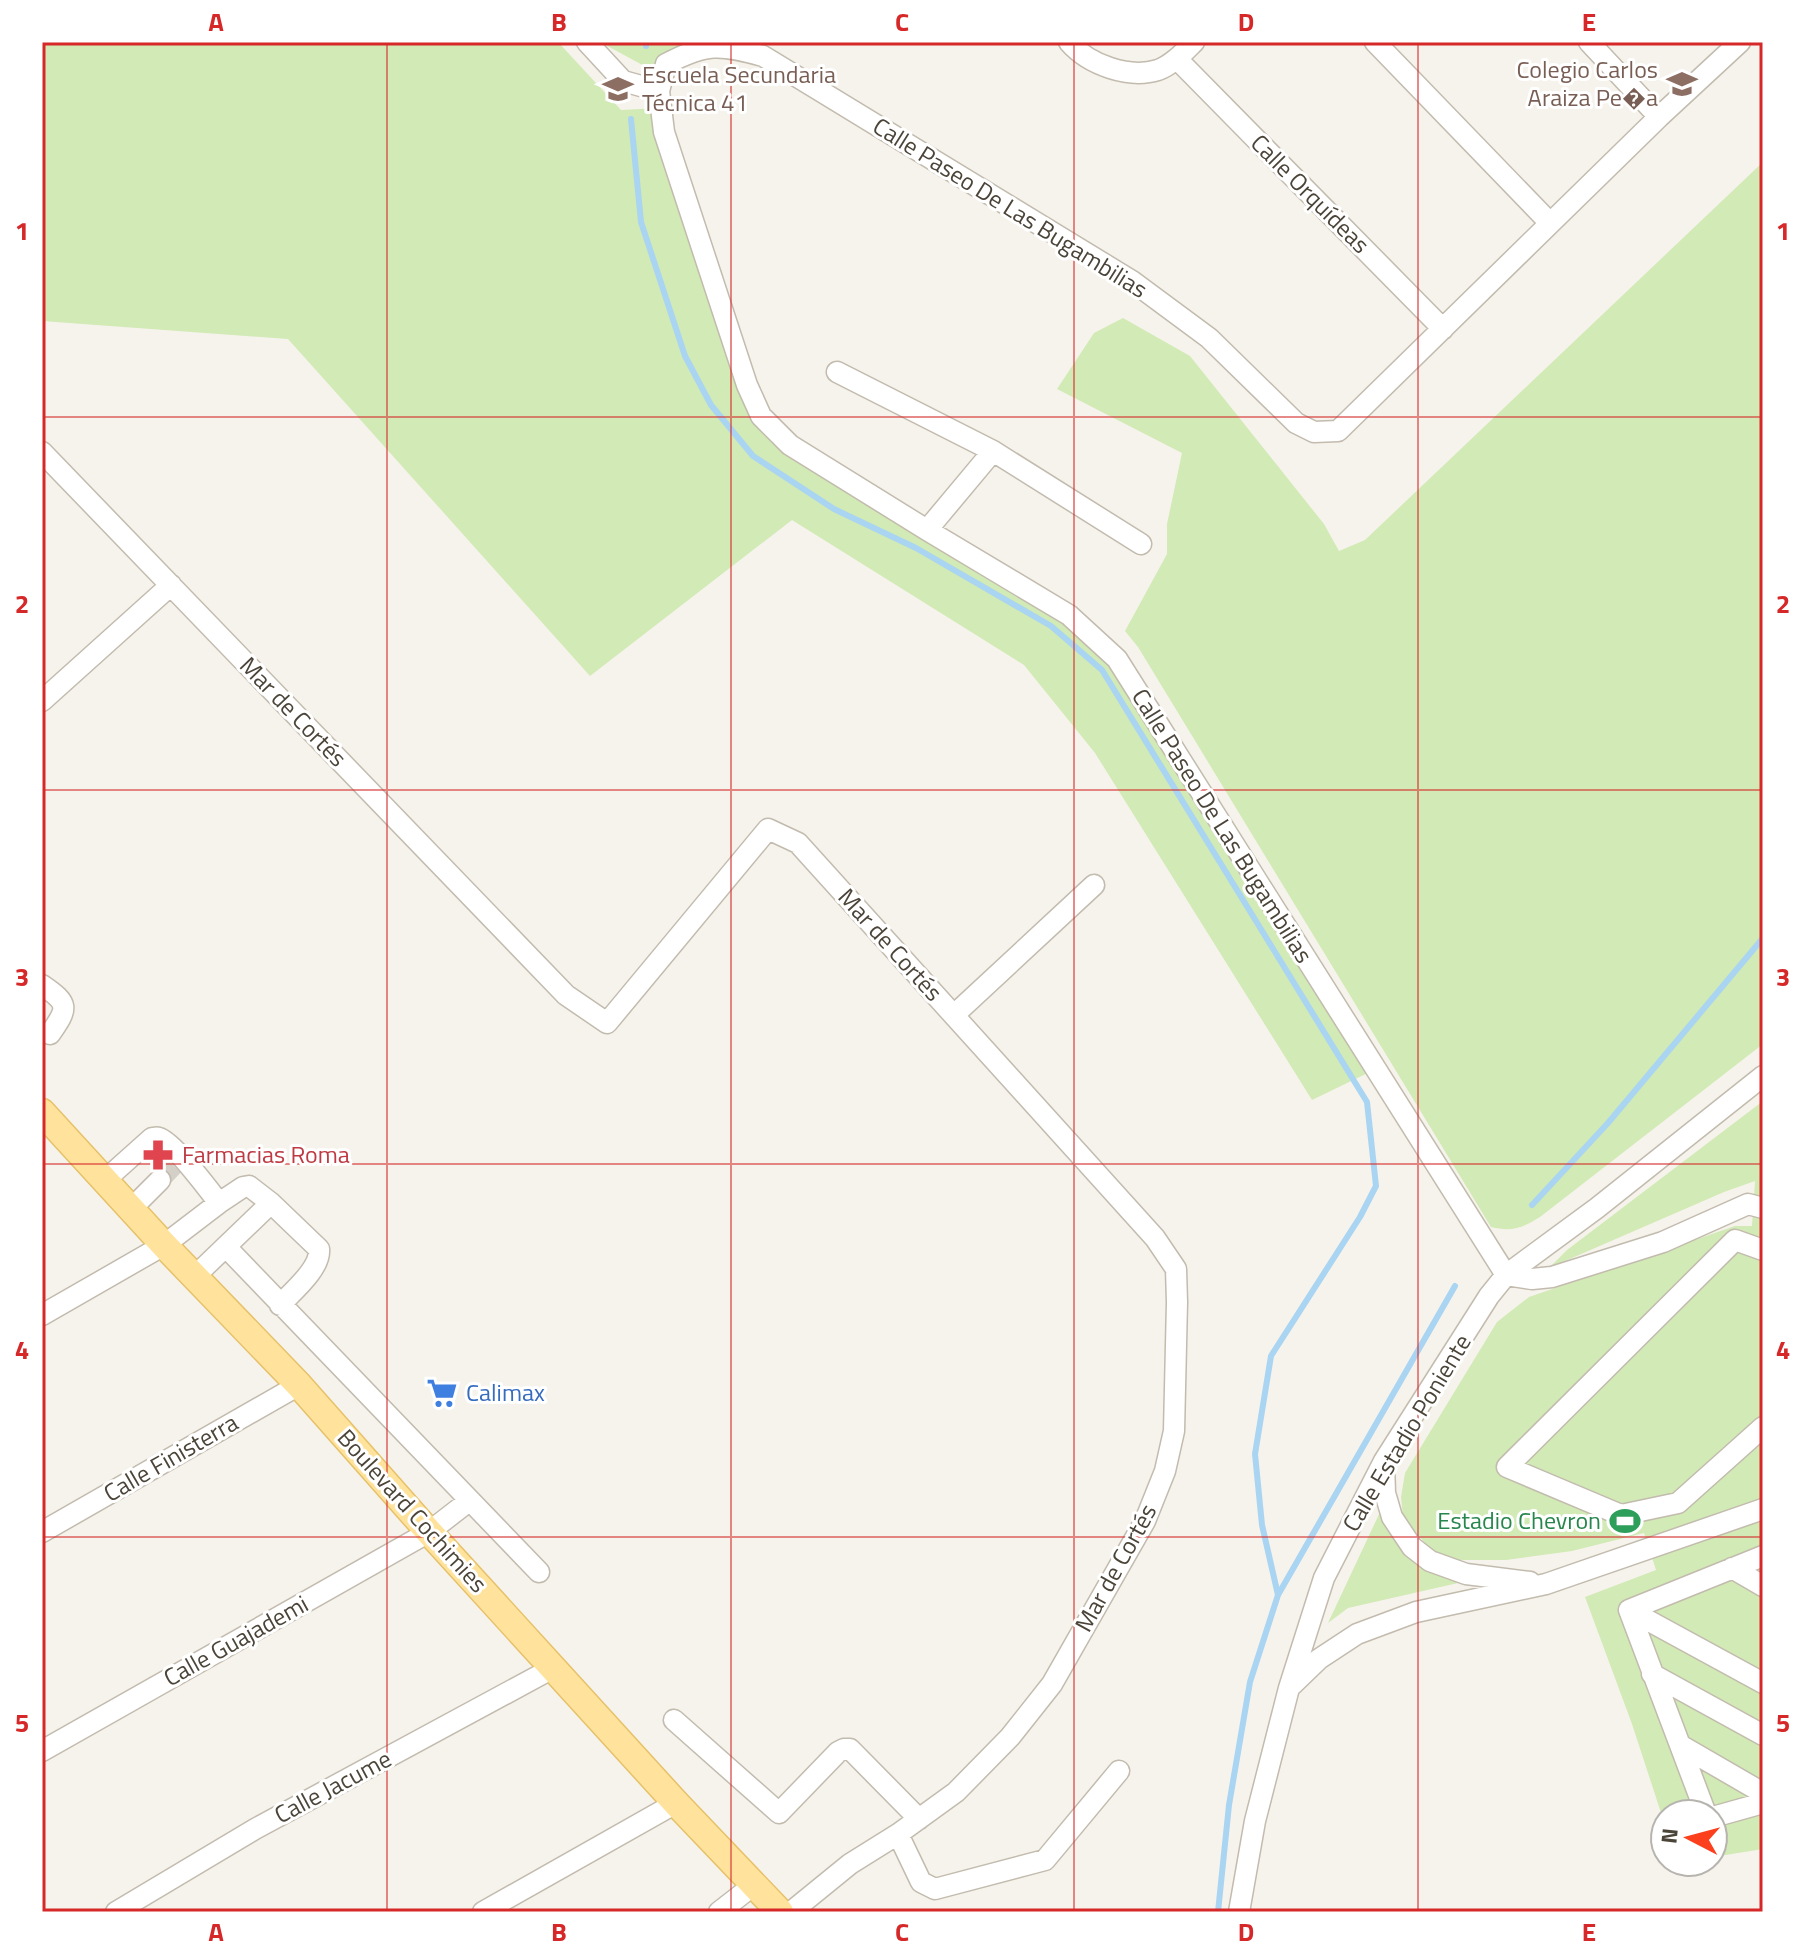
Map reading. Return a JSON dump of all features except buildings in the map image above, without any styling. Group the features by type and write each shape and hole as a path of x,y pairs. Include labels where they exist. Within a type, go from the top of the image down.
{"main road":[{"name":"Boulevard Cochimies","path":"42,1112 194,1277 299,1385 676,1803 780,1912"}],"street":[{"path":"587,42 623,81 659,91"},
{"path":"1069,42 1101,65 1132,72 1159,70 1177,59 1194,42"},
{"path":"1375,42 1550,223"},
{"path":"1589,42 1659,117"},
{"name":"Calle Paseo De Las Bugambilias","path":"1506,1275 1117,659 1069,615 790,445 761,416 747,385 664,132 659,91 666,64 693,50 726,46 763,56 1132,281 1209,338 1296,423 1314,432 1338,431 1659,117 1740,42"},
{"name":"Calle Orquídeas","path":"1177,59 1443,329"},
{"path":"837,372 993,451 1141,544"},
{"path":"927,530 993,451"},
{"name":"Mar de Cortés","path":"42,452 566,995 607,1023 768,829 798,843 1155,1238 1176,1269 1174,1431 1165,1471 1145,1521 1052,1684 1010,1737 956,1792 850,1864 791,1912"},
{"path":"42,701 171,585"},
{"path":"954,1015 1094,885"},
{"path":"42,985 64,1003 64,1013 50,1034"},
{"name":"Calle Estadio Poniente","path":"1239,1912 1255,1821 1289,1688 1324,1578 1384,1461 1489,1296 1506,1275 1597,1208 1763,1076"},
{"path":"105,1180 152,1138 157,1137 163,1139 171,1167 219,1203"},
{"path":"131,1209 171,1167"},
{"path":"42,1315 164,1245 219,1203 249,1186 319,1249 316,1266 280,1305"},
{"path":"194,1277 271,1203"},
{"path":"1506,1275 1532,1279 1552,1277 1663,1242 1748,1204 1763,1208"},
{"path":"1763,1250 1735,1240 1507,1467 1621,1515 1678,1503 1763,1427"},
{"path":"226,1247 539,1572"},
{"name":"Calle Finisterra","path":"42,1532 299,1385"},
{"path":"1384,1461 1385,1493 1392,1517 1412,1547 1430,1561 1466,1574 1546,1584"},
{"name":"Calle Guajademi","path":"42,1751 429,1532 469,1501"},
{"path":"1289,1688 1319,1659 1357,1634 1416,1612 1546,1584 1763,1509"},
{"path":"1629,1610 1763,1556"},
{"path":"1732,1568 1763,1586"},
{"path":"1629,1610 1700,1798"},
{"path":"1629,1610 1763,1683"},
{"name":"Calle Jacume","path":"116,1912 255,1829 553,1668"},
{"path":"1652,1674 1763,1735"},
{"path":"674,1720 779,1813 838,1752 850,1749 919,1819"},
{"path":"1680,1745 1763,1793"},
{"path":"898,1834 921,1882 935,1889 1045,1860 1119,1771"},
{"path":"483,1912 676,1803"},
{"path":"1729,1813 1763,1803"},
{"path":"719,1912 755,1884"}],"green space":[{"path":"42,42 558,42 621,110 661,108 761,416 1117,659 1376,1069 1312,1100 1095,753 1024,665 792,520 590,676 288,339 42,321"},
{"path":"600,42 685,42 648,68"},
{"path":"1763,162 1763,1044 1540,1217 1517,1228 1491,1227 1138,647 1125,631 1167,554 1167,524 1182,453 1057,389 1094,333 1123,318 1190,356 1324,524 1339,551 1365,540"},
{"name":"Estadio Chevron","path":"1763,1101 1763,1849 1729,1854 1729,1798 1656,1798 1585,1597 1656,1570 1644,1533 1572,1551 1506,1560 1452,1560 1429,1548 1403,1517 1401,1497 1405,1473 1497,1322 1529,1297 1735,1226 1752,1226 1755,1181 1549,1268 1567,1250"},
{"path":"1381,1510 1413,1560 1458,1583 1348,1608 1328,1623"}],"waterway":[{"path":"631,119 641,222 685,356 711,405 753,456 834,509 916,548 1051,626 1102,670 1367,1102 1376,1186 1360,1217 1271,1356 1255,1454 1262,1525 1278,1595 1250,1682 1229,1805 1218,1912"},
{"path":"1532,1205 1608,1123 1763,938"},
{"path":"1278,1595 1455,1286"}],"tunnel":[{"path":"160,1180 174,1165"}],"place":[{"name":"Colegio Carlos Araiza Pe�a","path":"1682,84"},
{"name":"Escuela Secundaria Técnica 41","path":"618,89"},
{"name":"Farmacias Roma","path":"158,1155"},
{"name":"Calimax","path":"442,1393"},
{"name":"Estadio Chevron","path":"1625,1521"}]}
